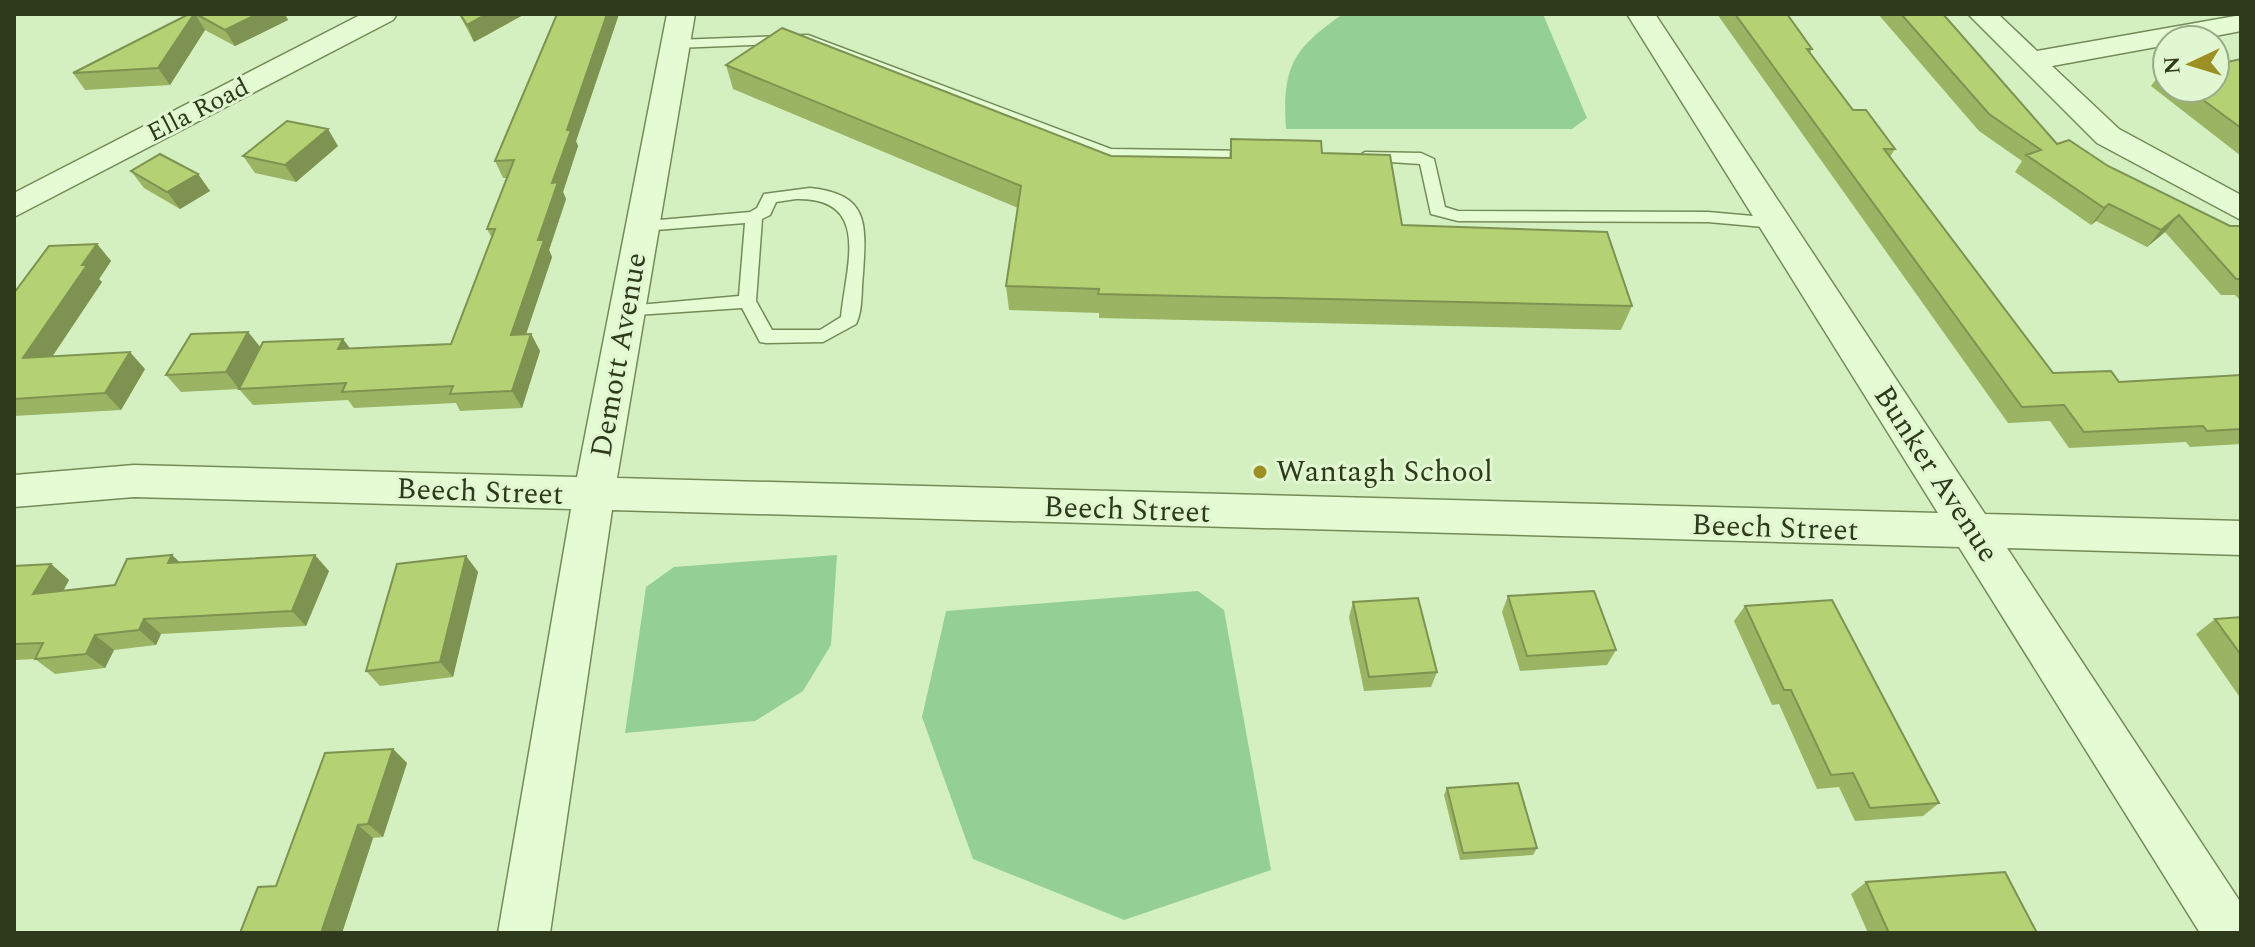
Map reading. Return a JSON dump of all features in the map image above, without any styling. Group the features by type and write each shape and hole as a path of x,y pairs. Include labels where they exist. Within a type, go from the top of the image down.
{"street":[{"name":"Ella Road","path":"14,206 383,14"},
{"name":"Bunker Avenue","path":"1641,14 2230,933"},
{"path":"1982,14 2108,136 2241,209"},
{"path":"2029,61 2241,23"},
{"name":"Demott Avenue","path":"524,933 594,495 678,29"},
{"name":"Beech Street","path":"14,491 134,481 2241,538"}],"lane":[{"path":"678,29 808,39 1109,154 1281,156"},
{"path":"1343,157 1421,158 1430,167 1437,210 1458,216 1708,217 1775,223"},
{"path":"643,226 754,217 764,211 770,198 804,191 841,199 854,213 858,226 850,320 823,336 766,337 747,301 754,217"},
{"path":"627,312 747,301"}],"green space":[{"path":"1343,14 1543,14 1587,118 1572,129 1286,129 1286,90 1294,62 1312,38"},
{"path":"837,555 831,645 803,691 755,721 625,733 646,587 674,567"},
{"path":"1198,591 1224,610 1271,870 1124,920 973,859 922,717 946,611"}],"building":[{"path":"194,14 158,68 73,73"},
{"path":"196,14 257,14 225,30"},
{"path":"460,14 487,14 467,25"},
{"path":"557,14 607,14 567,130 571,130 552,183 558,182 538,240 544,240 511,335 531,334 512,391 450,394 453,386 342,392 346,383 239,389 263,342 343,339 338,349 451,344 495,229 487,229 514,160 495,161"},
{"path":"1735,14 1787,14 1812,49 1807,49 1853,110 1866,110 1895,149 1884,149 2053,373 2111,371 2119,382 2241,375 2241,429 2207,431 2203,426 2084,432 2064,405 2022,407"},
{"path":"1901,14 1943,14 2057,144 2069,140 2108,166 2230,226 2241,226 2241,279 2236,279 2179,215 2161,230 2109,204 2104,208 2026,155 2041,150 1989,114"},
{"path":"782,28 1111,156 1231,158 1231,139 1321,141 1322,153 1390,155 1402,225 1607,232 1632,306 1098,294 1099,289 1006,286 1021,186 726,65"},
{"path":"2241,59 2241,128 2209,104 2231,104 2231,61"},
{"path":"287,121 328,129 285,165 243,156"},
{"path":"160,154 198,174 167,192 131,171"},
{"path":"97,244 82,265 87,265 23,358 130,352 105,393 14,399 14,293 49,246"},
{"path":"248,332 226,372 166,375 191,334"},
{"path":"172,555 168,563 315,555 292,611 144,619 139,630 95,635 86,654 35,659 43,643 14,644 14,566 51,564 33,594 115,585 127,559"},
{"path":"466,556 440,662 366,671 397,564"},
{"path":"1594,591 1616,650 1527,656 1508,596"},
{"path":"1418,598 1437,672 1369,677 1353,602"},
{"path":"1832,600 1939,803 1870,808 1853,773 1831,775 1791,690 1784,690 1745,606"},
{"path":"2241,617 2241,655 2215,619"},
{"path":"393,749 368,824 358,825 321,933 240,933 258,887 276,886 325,753"},
{"path":"1518,783 1537,848 1463,853 1447,788"},
{"path":"2005,872 2037,933 1889,933 1866,882"}],"place":[{"name":"Wantagh School","path":"1260,472"}]}
